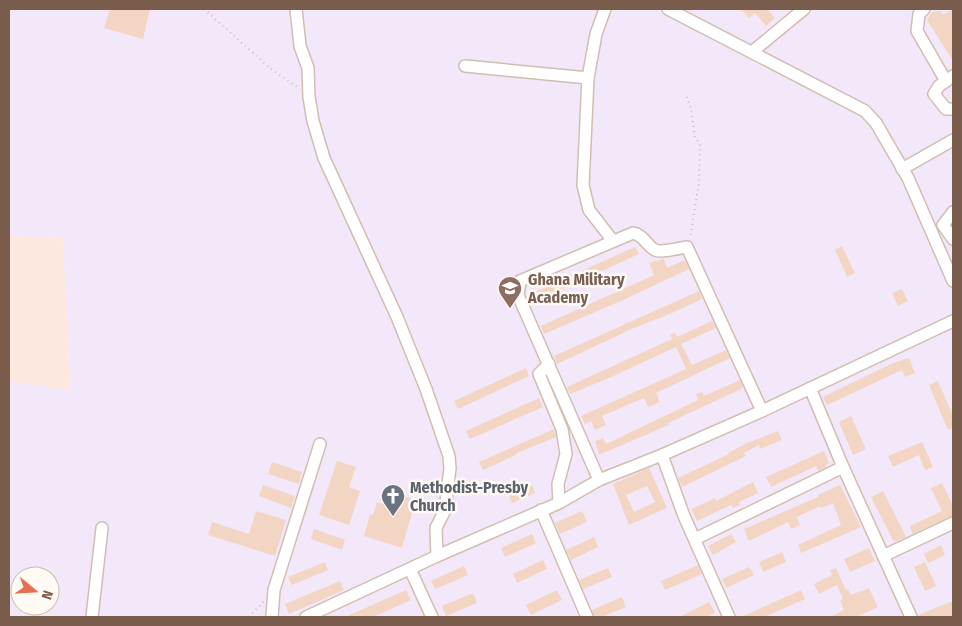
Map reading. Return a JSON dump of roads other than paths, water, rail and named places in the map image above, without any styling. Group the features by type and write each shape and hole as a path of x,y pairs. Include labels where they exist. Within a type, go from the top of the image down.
{"street":[{"path":"296,9 300,46 308,68 309,97 313,121 324,158 397,317 426,389 449,456 450,468 445,510 436,528 437,556"},
{"path":"605,9 596,34 588,78 583,185 589,210 614,241"},
{"path":"668,9 865,111 876,123 902,169 932,230 953,281"},
{"path":"752,52 804,9"},
{"path":"924,9 919,14 917,31 950,78 935,90 934,94 946,109 953,110"},
{"path":"465,66 588,78"},
{"path":"902,169 953,140"},
{"path":"953,212 948,227 953,239"},
{"path":"932,230 948,227"},
{"path":"600,480 518,295 520,281 633,233 640,234 654,250 660,251 687,247 762,411"},
{"path":"306,617 437,556 559,503 600,480 762,411 953,321"},
{"path":"548,364 538,374 562,429 566,454 558,484 559,503"},
{"path":"810,388 843,467 911,617"},
{"path":"272,617 274,590 320,444"},
{"path":"662,455 684,516 729,617"},
{"path":"695,539 843,467"},
{"path":"541,510 587,617"},
{"path":"883,556 953,523"},
{"path":"92,617 102,528"},
{"path":"410,569 432,617"}],"place":[{"name":"Ghana Military Academy","path":"510,309"},
{"name":"Methodist-Presby Church","path":"393,517"}]}
